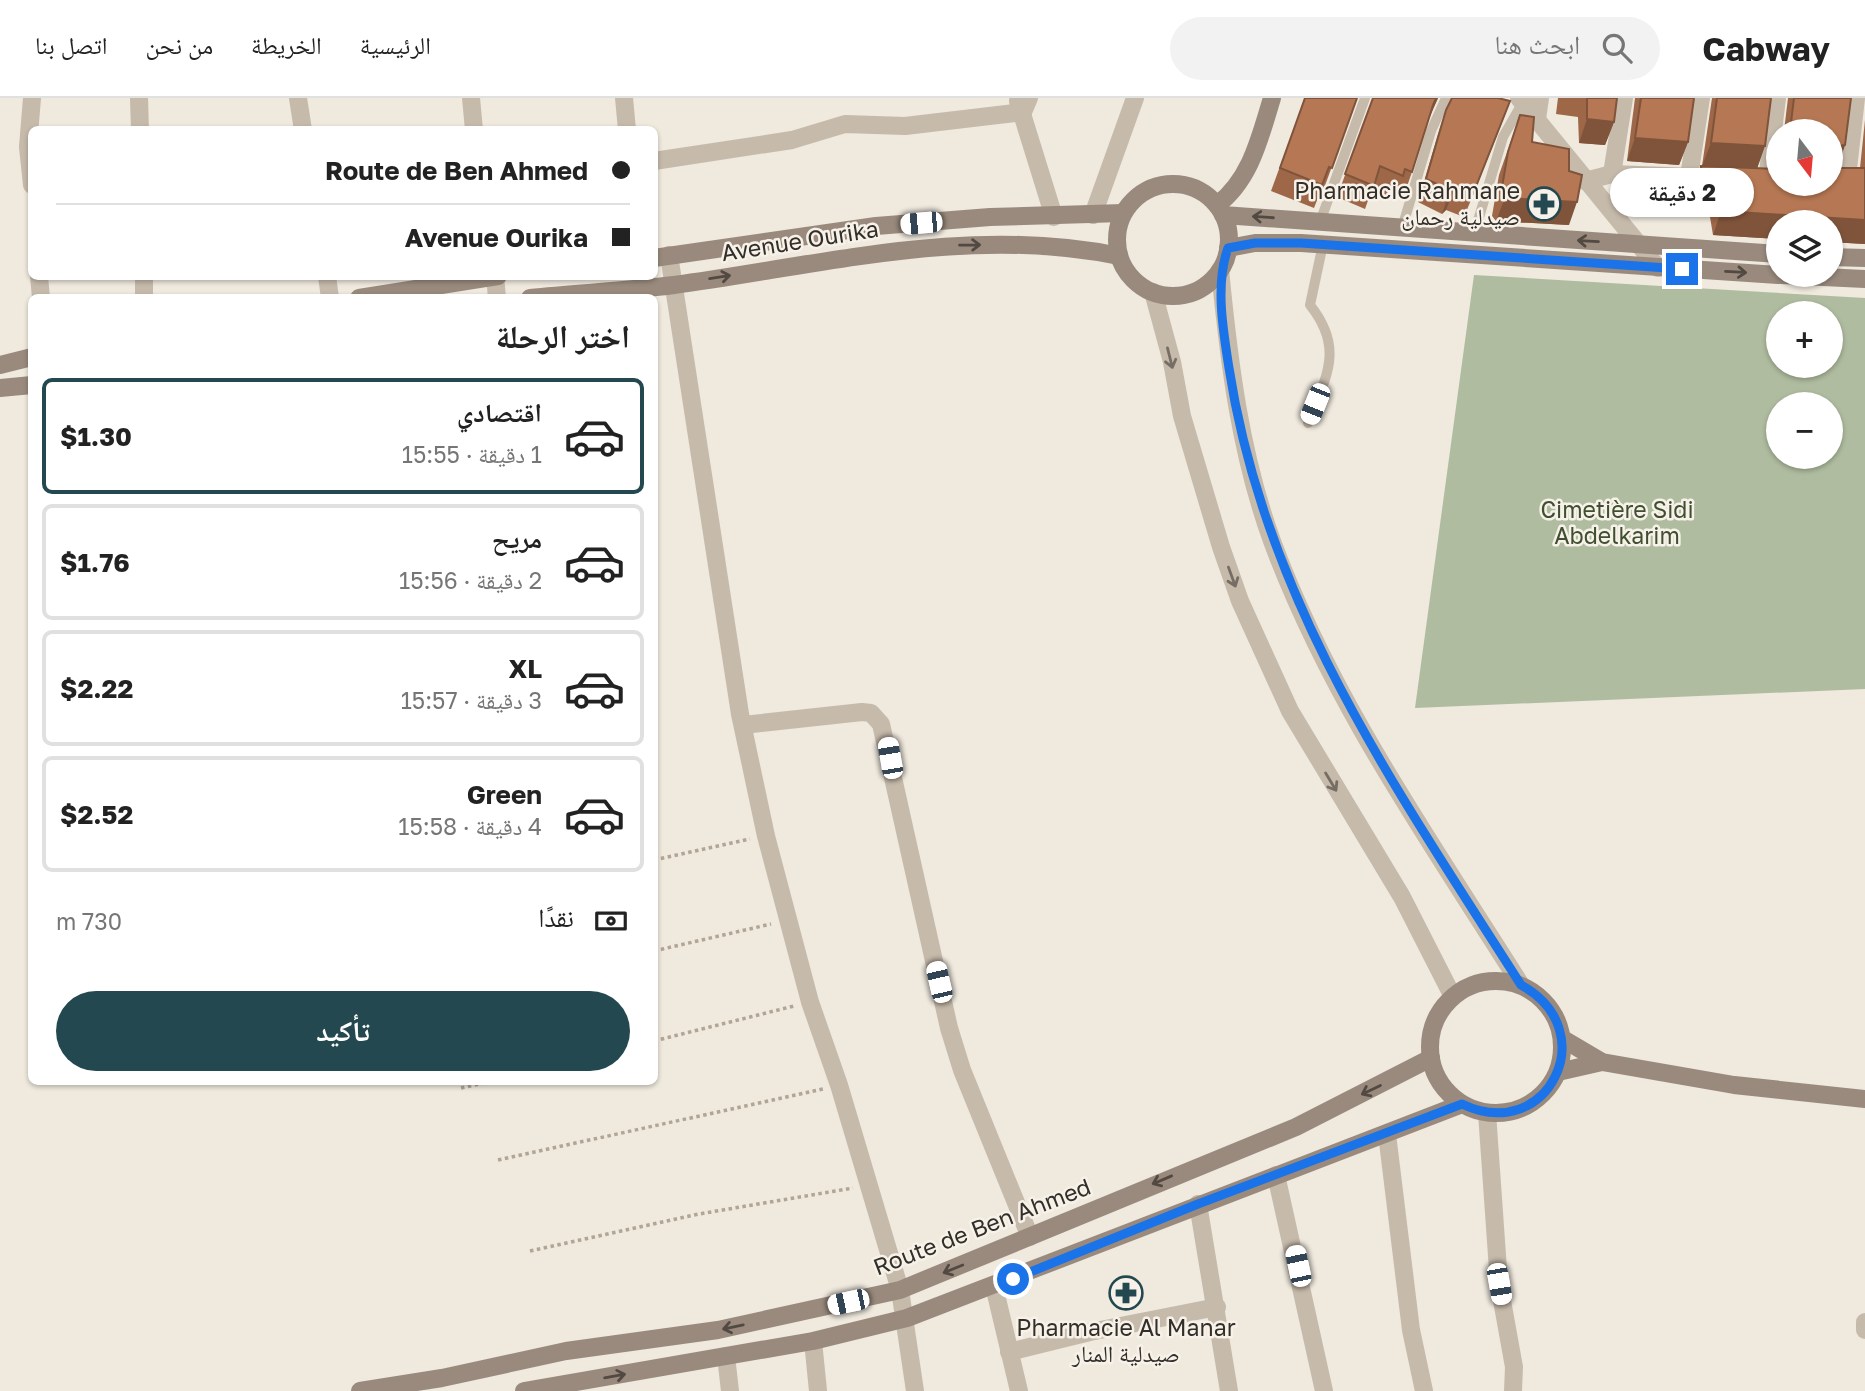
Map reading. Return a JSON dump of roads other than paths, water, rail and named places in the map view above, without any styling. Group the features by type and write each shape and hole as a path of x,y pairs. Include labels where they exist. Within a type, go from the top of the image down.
{"street":[{"path":"30,126 32,98"},
{"path":"139,98 140,126"},
{"path":"298,98 302,126"},
{"path":"471,98 474,126"},
{"path":"624,98 627,126"},
{"path":"1093,215 1135,98"},
{"path":"1220,210 1240,184 1253,156 1272,98"},
{"path":"1612,174 1624,98"},
{"path":"1689,177 1701,98"},
{"path":"1585,181 1612,174 1760,180 1777,98"},
{"path":"1848,179 1856,98"},
{"path":"1527,99 1537,119 1585,181 1658,268"},
{"path":"658,160 792,140 845,124 905,126 1023,103 1054,217"},
{"path":"1169,184 1187,186 1204,193 1220,210 1228,231 1228,248 1220,270 1202,288 1178,296 1153,292 1138,284 1126,272 1119,256 1117,234 1124,213 1135,198 1150,188 1169,184"},
{"path":"1220,210 1320,222 1766,253"},
{"name":"Avenue Ourika","path":"662,257 876,226 990,217 1124,213"},
{"path":"1228,248 1255,243 1323,244 1766,274"},
{"name":"Avenue Ourika","path":"574,294 673,285 944,246 1076,247 1119,256"},
{"path":"662,257 673,285 743,725 766,836 810,1002 839,1085 900,1290 907,1318 915,1391"},
{"path":"1843,257 1865,258"},
{"path":"1220,270 1235,405 1271,540 1337,687 1521,985"},
{"path":"1843,278 1865,279"},
{"path":"385,294 476,280"},
{"path":"1153,292 1172,362 1182,415 1240,601 1290,711 1402,897 1453,997"},
{"path":"0,365 28,358"},
{"path":"0,388 28,385"},
{"path":"743,725 862,712 871,713 881,724 949,1028 962,1070 1030,1237"},
{"path":"1498,981 1521,985 1550,1006 1563,1039 1558,1072 1547,1091 1530,1105 1509,1112 1487,1113 1462,1104 1441,1084 1431,1058 1434,1024 1453,997 1474,985 1498,981"},
{"path":"1563,1039 1602,1062 1734,1086 1865,1099"},
{"name":"Route de Ben Ahmed","path":"360,1391 442,1378 566,1351 718,1330 900,1290 1296,1126 1431,1058"},
{"path":"1558,1072 1602,1062"},
{"path":"529,1391 813,1341 907,1318 1462,1104"},
{"path":"1487,1113 1499,1284 1514,1367 1513,1391"},
{"path":"1387,1134 1411,1330 1424,1391"},
{"path":"1276,1175 1324,1391"},
{"path":"1198,1204 1229,1391"},
{"path":"995,1286 1018,1391"},
{"path":"1009,1352 1090,1332 1217,1307"},
{"path":"1865,1322 1865,1329"},
{"path":"813,1341 818,1391"},
{"path":"726,1356 730,1391"}],"lane":[{"path":"1320,222 1365,98"},
{"path":"1402,228 1431,131 1446,98"},
{"path":"1474,234 1503,137 1527,99"},
{"path":"1308,423 1331,365 1330,340 1310,305 1323,244"}],"place":[{"name":"Pharmacie Rahmane صيدلية رحمان","path":"1544,204"},
{"name":"Pharmacie Al Manar صيدلية المنار","path":"1126,1293"}],"park label":[{"name":"Cimetière Sidi Abdelkarim","path":"1617,523"}]}
